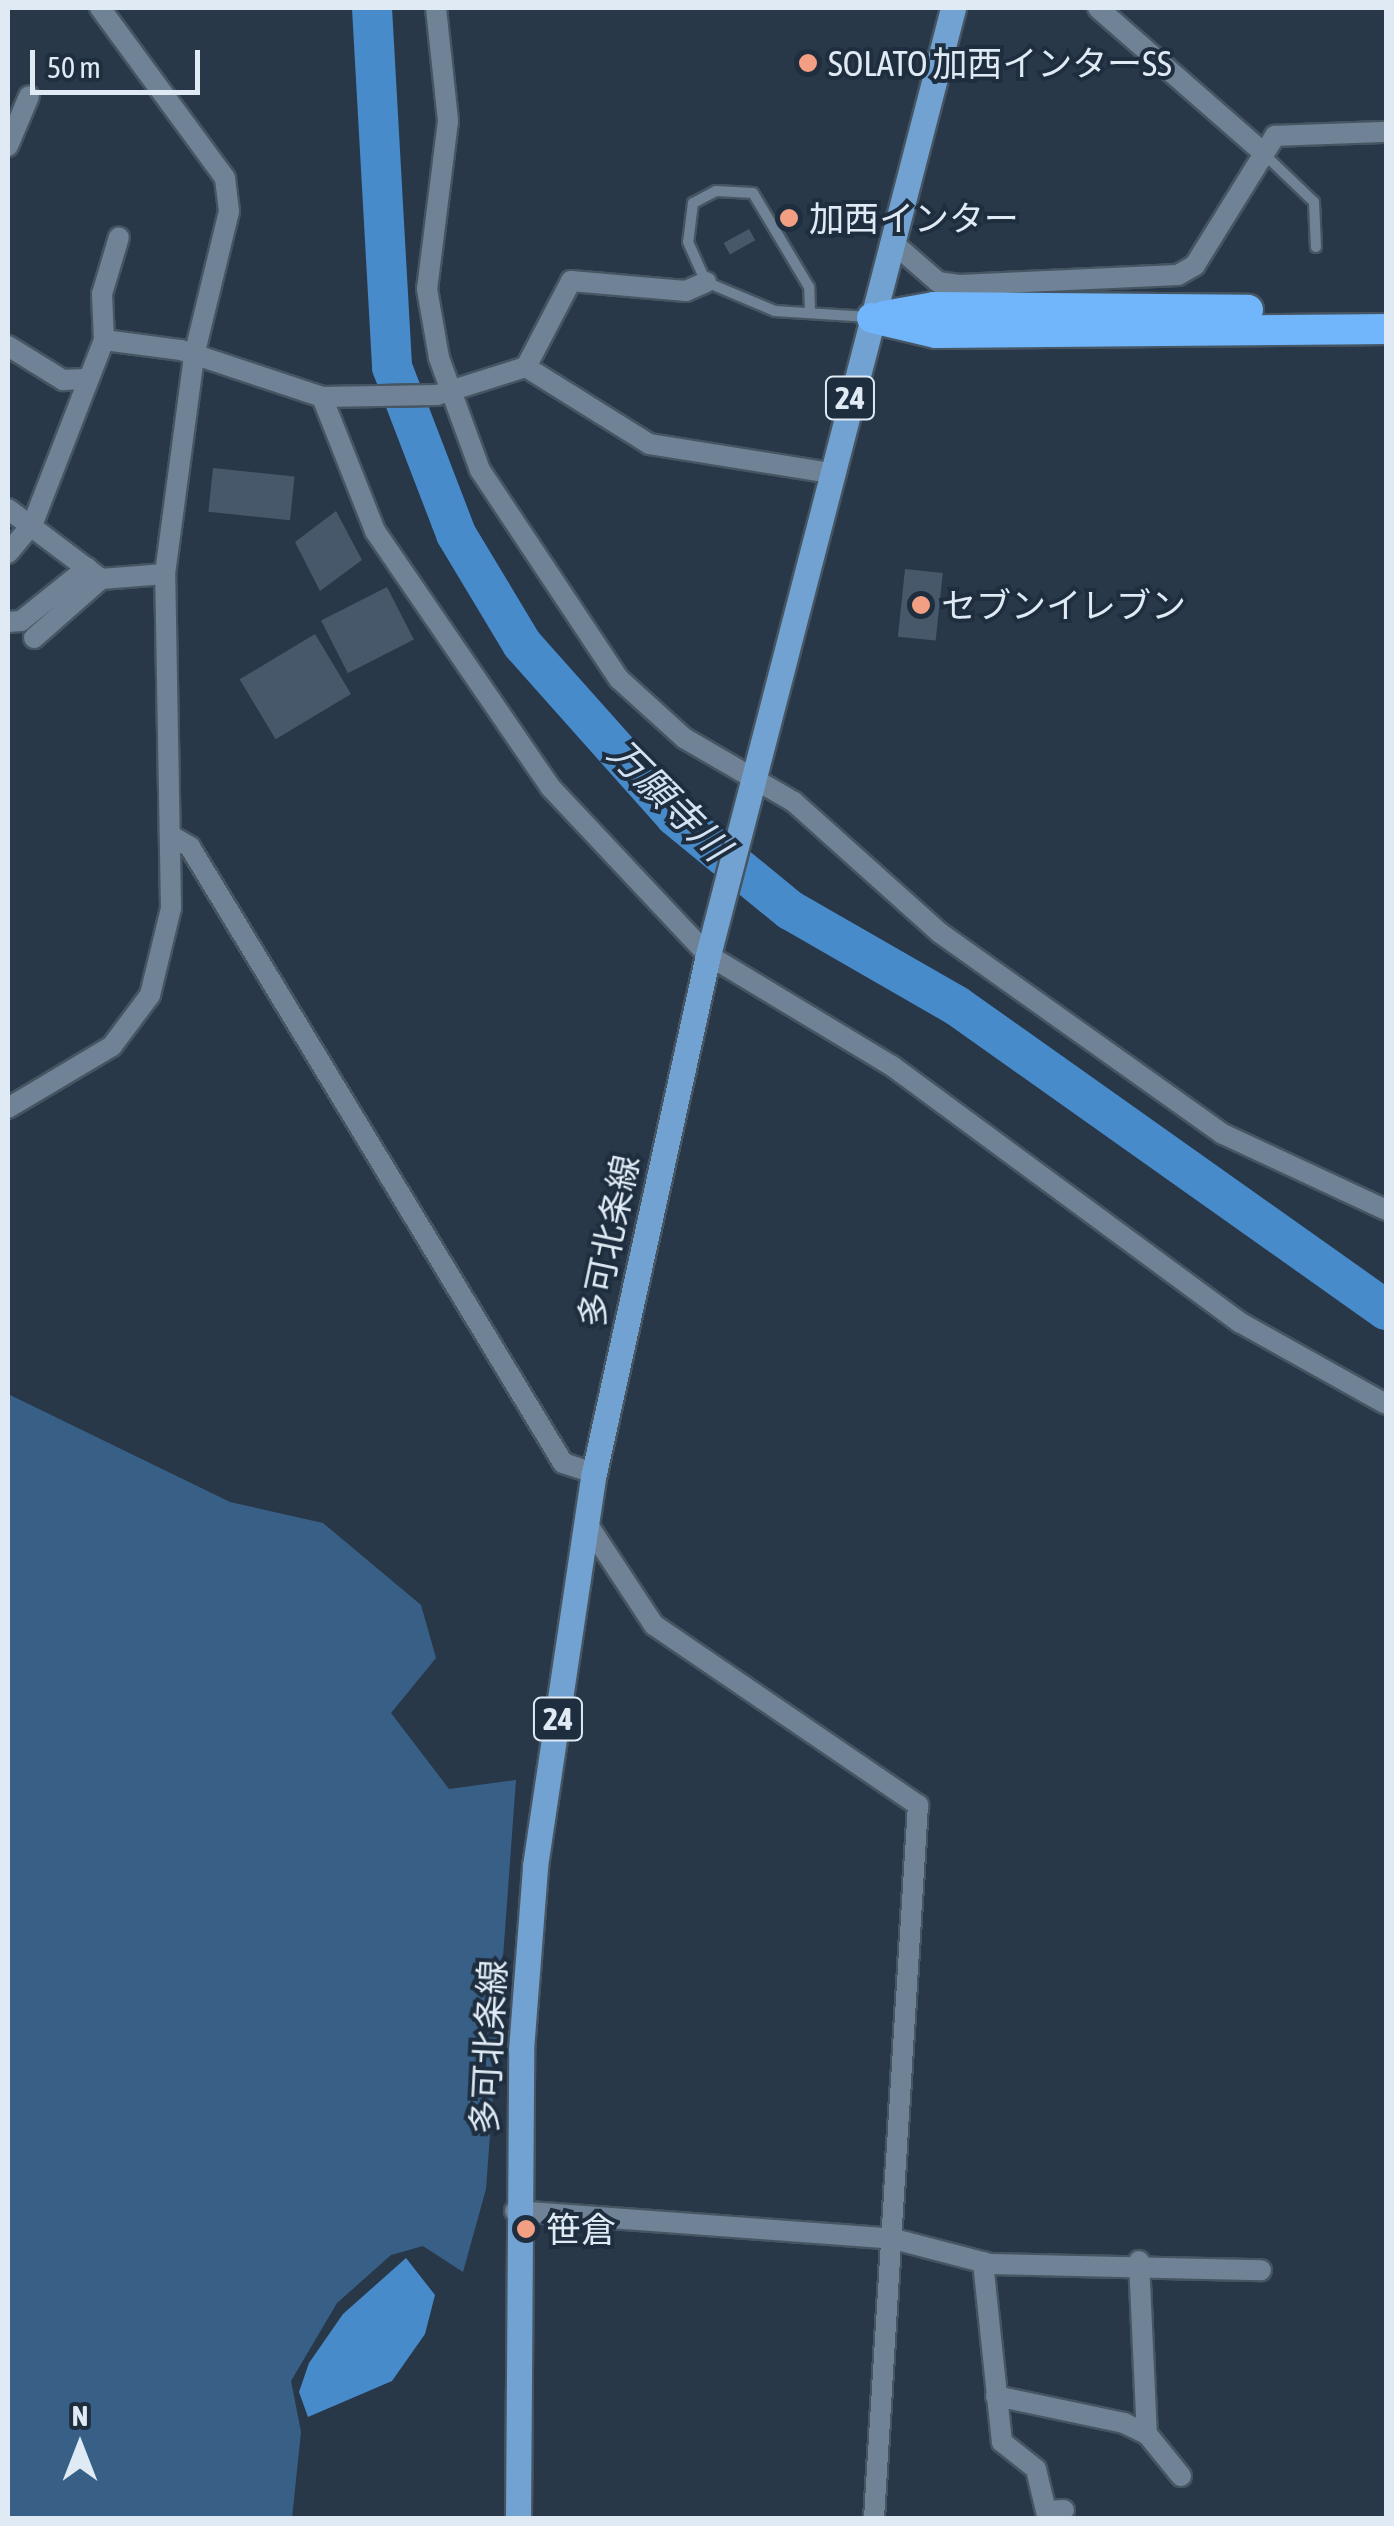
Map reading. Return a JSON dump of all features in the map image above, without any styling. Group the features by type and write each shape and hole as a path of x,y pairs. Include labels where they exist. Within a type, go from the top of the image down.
{"highway":[{"path":"872,318 934,307 1386,311"},
{"path":"872,318 936,333 1386,329"}],"main road":[{"name":"多可北条線","path":"518,2518 515,2211 535,1866 594,1473 712,944 953,8"}],"street":[{"path":"8,1108 112,1046 150,995 167,948 173,837 165,574 194,356 230,211 224,178 100,8"},
{"path":"436,8 448,121 427,288 444,394 480,470 619,679 684,738 756,783 940,933 1224,1134 1386,1210"},
{"path":"1098,8 1259,149"},
{"path":"8,146 29,96"},
{"path":"891,241 938,282 959,285 1178,276 1202,254 1259,149 1295,132 1386,132"},
{"path":"8,553 33,523 81,414 84,379 104,340 102,294 119,237"},
{"path":"104,340 194,356 332,397 444,394 526,366 571,281 686,291 706,282"},
{"path":"8,346 63,380 84,379"},
{"path":"526,366 649,444 831,473"},
{"path":"332,397 375,532 552,788 712,944 892,1066 1241,1324 1386,1404"},
{"path":"8,509 33,523 94,573"},
{"path":"8,622 22,622 94,573 165,574"},
{"path":"34,638 94,573"},
{"path":"173,837 190,847 563,1462 594,1473"},
{"path":"588,1525 654,1625 918,1805 874,2518"},
{"path":"515,2211 894,2239 983,2262 1139,2260 1261,2270"},
{"path":"1139,2260 1146,2434"},
{"path":"983,2262 1002,2442 1036,2469 1046,2511 1064,2510"},
{"path":"996,2396 1084,2408 1146,2434 1180,2476"}],"lane":[{"path":"1259,149 1314,202 1316,246"},
{"path":"810,310 810,288 753,192 716,191 694,203 688,242 706,282 775,311 810,310 872,318"}],"shaded area":[{"path":"8,1394 230,1502 323,1523 421,1605 436,1658 391,1713 449,1789 516,1780 486,2189 463,2272 423,2246 391,2255 337,2303 291,2381 301,2432 292,2518 8,2518"},
{"path":"406,2258 435,2295 425,2334 392,2381 308,2417 299,2392 309,2363 343,2314"}],"building":[{"path":"749,229 755,240 730,254 724,243"},
{"path":"213,468 295,477 290,520 208,512"},
{"path":"336,511 362,560 320,591 295,542"},
{"name":"セブンイレブン","path":"905,569 943,573 936,641 898,637"},
{"path":"387,587 414,640 348,673 321,621"},
{"path":"315,634 351,694 276,739 240,679"}],"waterway":[{"name":"万願寺川","path":"372,8 392,367 456,534 522,644 675,816 790,910 957,1006 1386,1310"}],"place":[{"name":"SOLATO 加西インターSS","path":"808,63"},
{"name":"加西インター","path":"789,218"},
{"name":"セブンイレブン","path":"921,605"},
{"name":"笹倉","path":"526,2229"}]}
